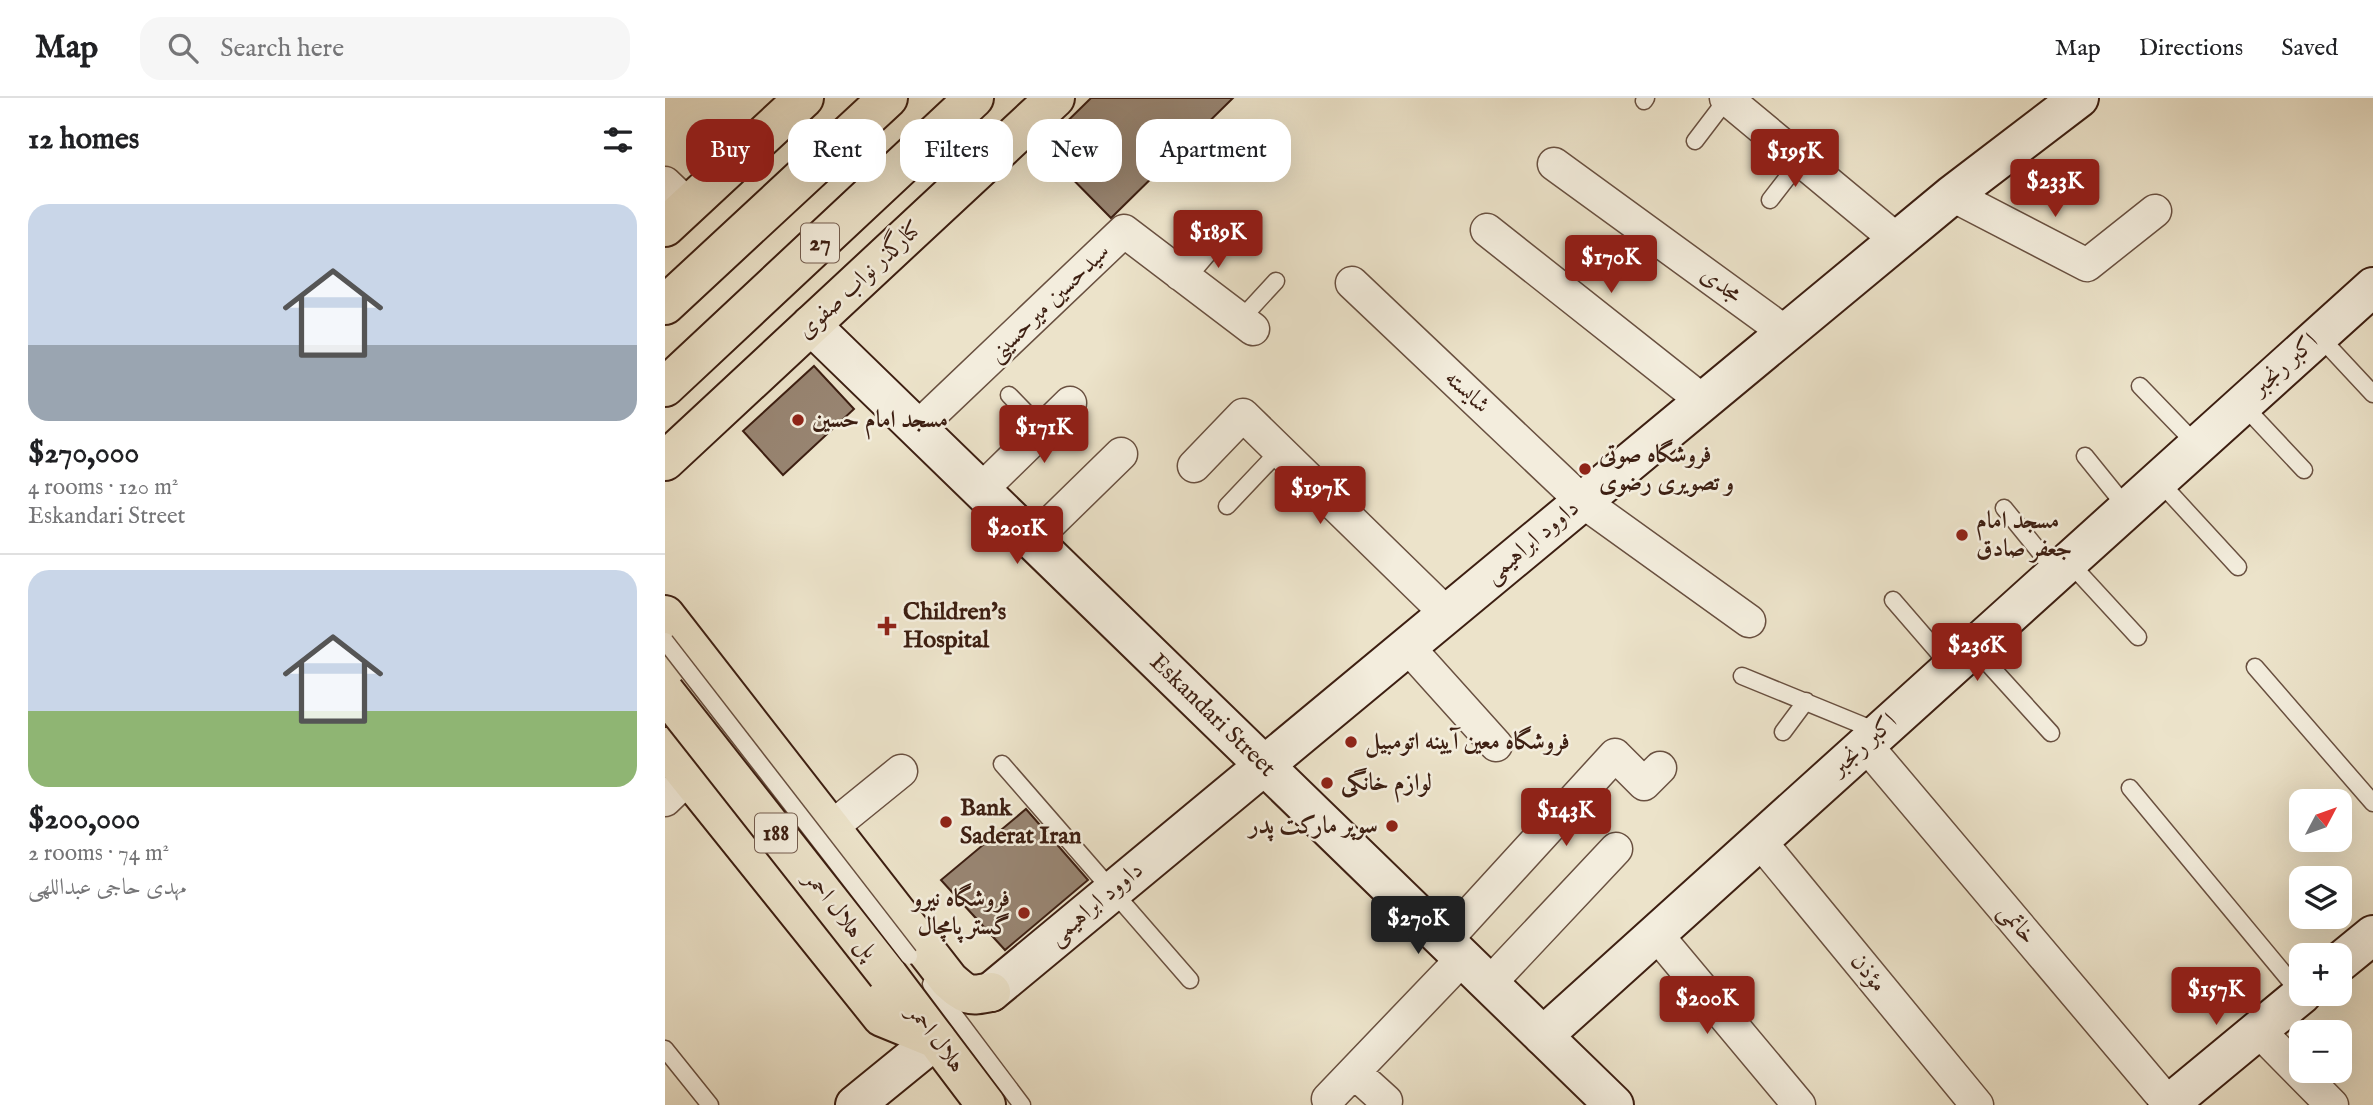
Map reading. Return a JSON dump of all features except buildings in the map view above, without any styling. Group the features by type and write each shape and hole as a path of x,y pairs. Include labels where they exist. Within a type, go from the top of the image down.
{"main road":[{"path":"673,205 804,98"},
{"name":"27","path":"665,305 888,98"},
{"name":"27","path":"665,387 974,98"},
{"name":"کنارگذر نواب صفوی","path":"665,461 1055,98"},
{"path":"665,615 949,980 962,992 972,996 991,992"},
{"name":"پل هلال احمر","path":"665,692 898,965"},
{"path":"665,747 677,789 881,1017 936,1039"},
{"name":"هلال احمر","path":"898,965 936,1039 986,1105"}],"street":[{"name":"داوود ابراهیمی","path":"991,992 1785,332 1952,195 2078,98"},
{"path":"1727,99 1897,240"},
{"name":"مجدی","path":"1555,163 1785,332"},
{"path":"1952,195 2087,265 2155,211"},
{"path":"1487,230 1703,401"},
{"name":"سیدحسین میرحسینی","path":"917,428 1124,231 1247,324"},
{"path":"1180,274 1216,232"},
{"name":"شایسته","path":"1352,283 1582,501 1749,621"},
{"name":"اکبر رنجبر","path":"1543,1036 2373,287"},
{"name":"Eskandari Street","path":"811,325 1614,1105"},
{"path":"981,490 1070,403"},
{"path":"1195,466 1243,415 1446,613"},
{"path":"1033,540 1121,454"},
{"path":"1407,646 1496,745"},
{"name":"خاتمی","path":"1872,738 2169,1105"},
{"path":"1466,961 1615,755 1644,784 1661,768"},
{"path":"832,827 901,771"},
{"name":"مؤذن","path":"1759,841 1977,1105"},
{"path":"1328,1099 1466,961 1616,849"},
{"path":"1656,934 1799,1105"},
{"path":"2169,1105 2289,1004"},
{"path":"2258,1031 2332,1105"},
{"path":"855,1105 936,1039"},
{"path":"1354,1072 1386,1101 1382,1105"}],"lane":[{"path":"1695,141 1727,99"},
{"path":"1770,200 1801,160"},
{"path":"1247,324 1276,281"},
{"path":"2318,335 2373,394"},
{"path":"2140,386 2196,446"},
{"path":"1009,395 1043,430"},
{"path":"2242,404 2304,470"},
{"path":"1227,506 1280,450"},
{"path":"2085,456 2127,508"},
{"path":"2158,480 2238,568"},
{"path":"2004,508 2062,567 2138,637"},
{"path":"1893,600 2051,733"},
{"path":"665,641 898,965 1023,1105"},
{"path":"2255,667 2373,803"},
{"path":"1742,676 1806,701 1872,738"},
{"path":"1783,732 1806,701"},
{"path":"1002,764 1190,980"},
{"path":"2130,788 2289,980"},
{"path":"665,1049 710,1105"}],"place":[{"name":"مسجد امام حسین","path":"798,420"},
{"name":"فروشگاه صوتی و تصویری رضوی","path":"1585,469"},
{"name":"مسجد امام جعفر صادق","path":"1962,535"},
{"name":"Children's Hospital","path":"887,626"},
{"name":"فروشگاه معین آیینه اتومبیل","path":"1351,742"},
{"name":"لوازم خانگی","path":"1327,783"},
{"name":"Bank Saderat Iran","path":"946,822"},
{"name":"سوپر مارکت پدر","path":"1392,826"},
{"name":"فروشگاه نیرو گستر پامچال","path":"1024,913"}]}
